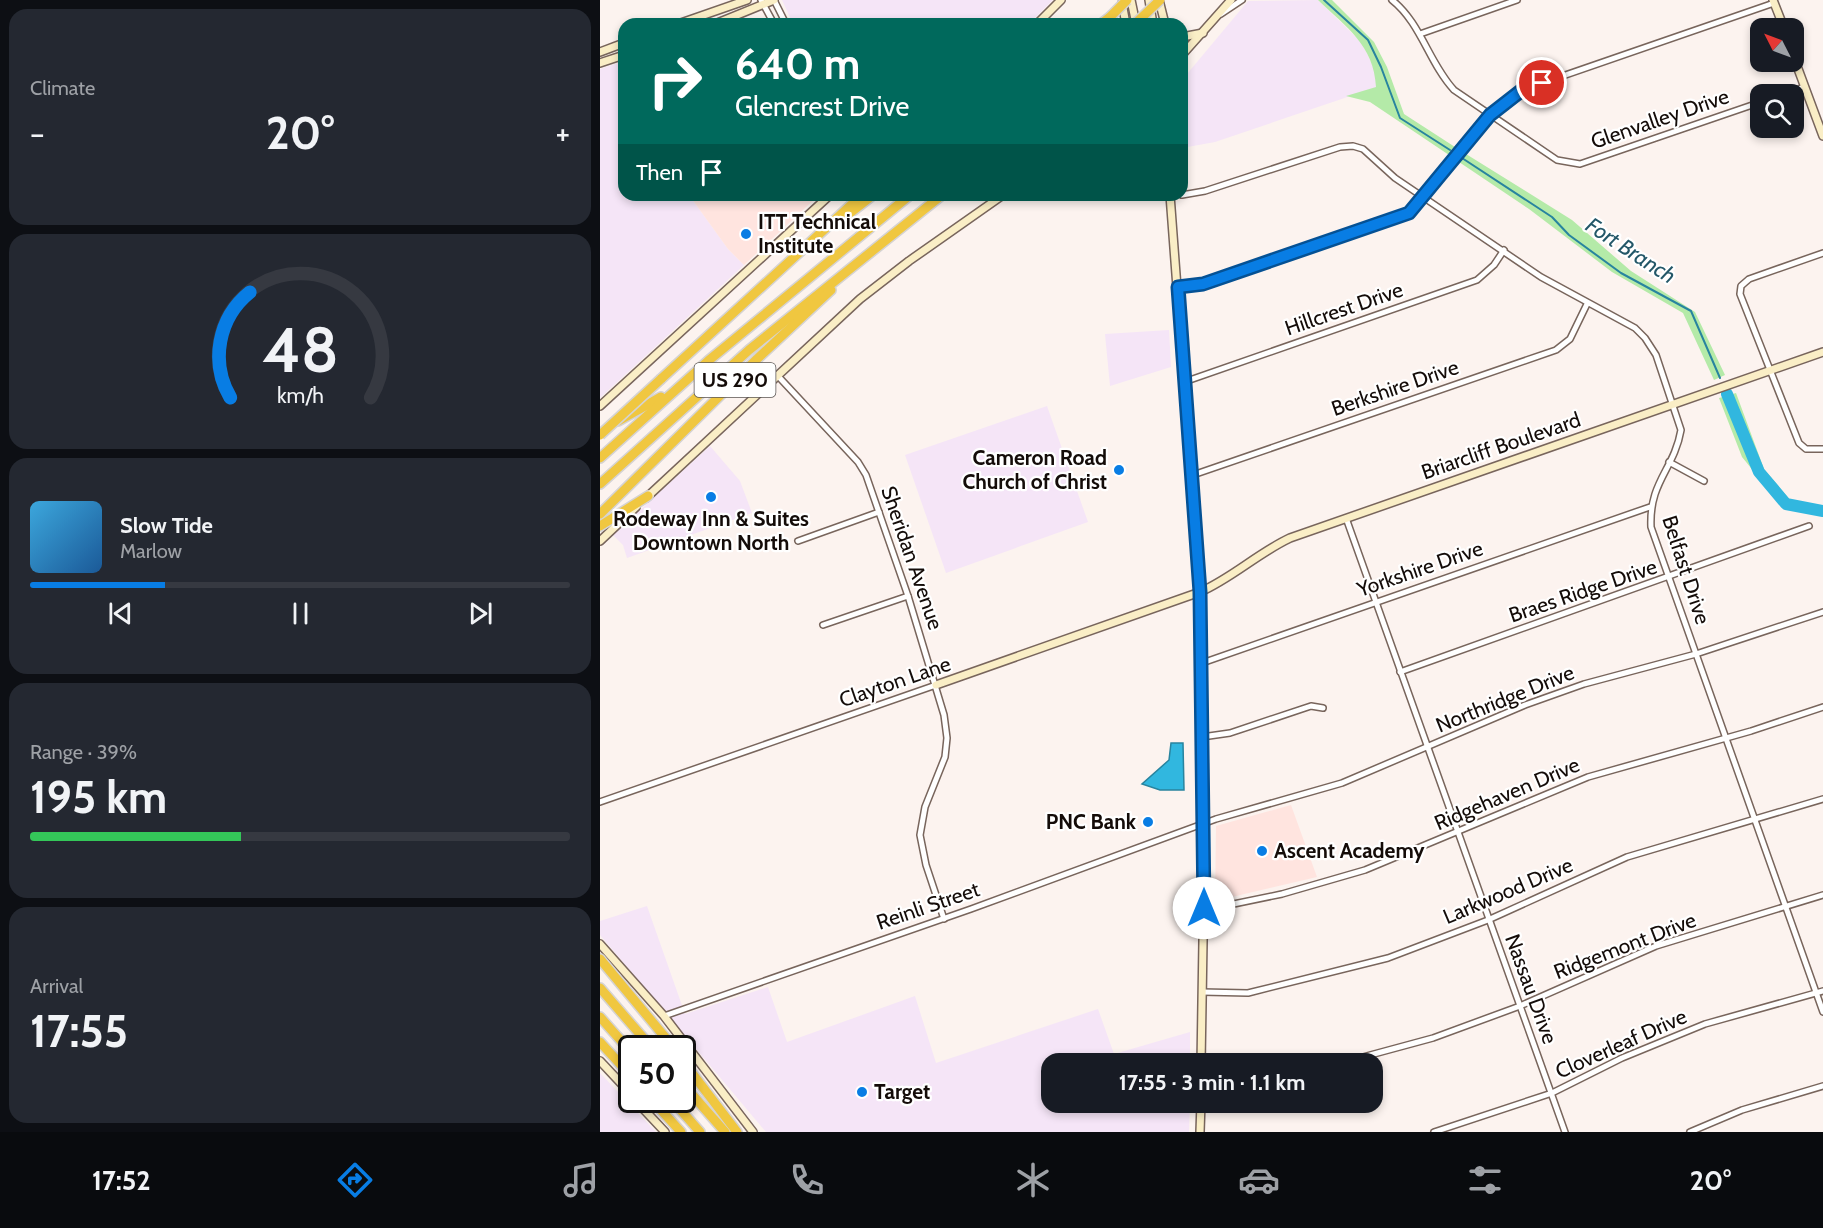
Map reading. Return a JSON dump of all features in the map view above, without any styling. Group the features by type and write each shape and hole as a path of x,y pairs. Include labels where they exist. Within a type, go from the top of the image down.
{"highway":[{"path":"1108,18 1129,0"},
{"path":"1141,18 1160,0"},
{"path":"774,276 855,201"},
{"name":"US 290","path":"600,433 774,276 866,201"},
{"path":"600,458 681,385 903,201"},
{"name":"US 290","path":"600,514 865,257 935,201"},
{"path":"600,484 721,375 865,257"},
{"path":"600,433 681,385"},
{"path":"600,526 648,496"},
{"path":"600,959 663,1035"},
{"path":"600,988 641,1035"},
{"path":"600,1017 618,1037"},
{"path":"600,1041 618,1061"},
{"path":"696,1078 737,1132"},
{"path":"696,1099 725,1132"},
{"path":"664,1113 681,1132"},
{"path":"683,1113 700,1132"}],"main road":[{"path":"695,18 747,0"},
{"path":"729,18 774,0"},
{"path":"1043,18 1061,0"},
{"path":"1121,0 1125,18"},
{"path":"1129,0 1134,18"},
{"path":"1149,0 1152,18"},
{"path":"1160,0 1164,18"},
{"path":"1188,49 1231,0"},
{"path":"1774,1 1780,18"},
{"path":"1188,36 1204,32"},
{"path":"600,51 618,45"},
{"path":"611,48 615,58"},
{"path":"600,63 618,57"},
{"path":"1804,87 1823,136"},
{"path":"600,406 823,201"},
{"path":"600,541 777,375 888,277 995,201"},
{"path":"1170,201 1200,592 1204,908 1201,1053"},
{"name":"Briarcliff Boulevard","path":"1200,592 1238,573 1272,546 1346,518 1823,352"},
{"name":"Clayton Lane","path":"936,685 1200,592"},
{"path":"600,944 664,1016 753,1132"},
{"path":"600,1061 618,1080"},
{"path":"647,1113 665,1132"},
{"path":"1200,1132 1201,1113"}],"street":[{"path":"774,0 783,18"},
{"path":"1220,15 1242,0"},
{"path":"1392,0 1400,6 1420,34 1442,77 1454,90 1490,115"},
{"path":"1420,34 1517,0"},
{"path":"1178,287 1203,284 1409,213 1490,115 1522,90 1774,1"},
{"path":"763,3 771,18"},
{"name":"Glenvalley Drive","path":"1490,115 1557,160 1569,164 1580,164 1750,106"},
{"name":"Belfast Drive","path":"1188,194 1205,191 1340,147 1353,146 1369,153 1395,178 1541,277 1587,304 1626,322 1646,338 1656,355 1681,430 1679,442 1656,486 1650,507 1651,527 1724,738 1820,993 1823,1012"},
{"name":"Hillcrest Drive","path":"1185,382 1477,280 1494,266 1504,250"},
{"path":"1823,253 1749,279 1741,286 1740,294 1799,443 1806,449 1823,448"},
{"name":"Berkshire Drive","path":"1190,476 1556,350 1570,339 1587,304"},
{"name":"Sheridan Avenue","path":"777,375 861,467 909,596 936,685 947,738 940,773 925,807 920,835 926,866 944,919"},
{"path":"1669,462 1704,481"},
{"name":"Yorkshire Drive","path":"1202,663 1650,507"},
{"path":"798,541 879,512"},
{"name":"Nassau Drive","path":"1346,518 1460,832 1488,920 1565,1132"},
{"name":"Braes Ridge Drive","path":"1400,672 1668,579 1809,526"},
{"path":"823,626 909,596"},
{"name":"Northridge Drive","path":"1203,826 1216,819 1342,783 1429,748 1525,705 1584,684 1696,654 1823,612"},
{"name":"Clayton Lane","path":"600,802 936,685"},
{"path":"1202,737 1230,733 1311,706 1323,708"},
{"name":"Ridgehaven Drive","path":"1204,908 1281,894 1365,870 1588,777 1823,707"},
{"name":"Larkwood Drive","path":"1202,992 1248,993 1388,958 1488,920 1627,857 1823,799"},
{"name":"Reinli Street","path":"664,1016 1203,826"},
{"name":"Ridgemont Drive","path":"1378,1053 1433,1038 1520,1006 1656,946 1823,895"},
{"name":"Cloverleaf Drive","path":"1434,1132 1552,1093 1622,1058 1705,1024 1820,993"},
{"path":"1690,1132 1742,1110 1823,1086"}],"shaded area":[{"path":"782,0 1053,0 1035,18 790,18"},
{"path":"1318,0 1362,43 1375,70 1377,87 1215,142 1188,147 1188,73 1248,1"},
{"path":"618,63 618,201 693,201 728,249 744,265 600,398 600,69"},
{"name":"ITT Technical Institute","path":"693,201 813,201 744,265 728,249"},
{"path":"1169,330 1171,367 1110,386 1105,334"},
{"path":"1047,406 1088,522 946,573 905,455"},
{"path":"710,446 740,481 752,513 627,558 623,545 613,535"},
{"name":"Ascent Academy","path":"1291,805 1317,877 1215,901 1216,826"},
{"path":"647,906 685,1014 768,987 787,1042 915,996 936,1063 1098,1009 1114,1053 1041,1053 1041,1113 1190,1113 1189,1132 766,1132 696,1049 696,1035 684,1035 600,935 600,921"},
{"path":"1190,1032 1190,1053 1117,1053"},
{"path":"600,1073 618,1092 618,1113 638,1113 656,1132 600,1132"}],"green space":[{"path":"1318,0 1332,0 1374,42 1387,67 1404,114 1455,147 1449,155 1370,102 1346,96 1376,87 1374,72 1370,59 1357,38"},
{"path":"1466,154 1572,220 1631,271 1695,312 1725,375 1714,380 1683,313 1612,272 1529,209 1459,162"},
{"path":"1736,393 1764,469 1790,500 1823,506 1823,516 1781,505 1742,457 1719,398"}],"water":[{"path":"1171,743 1183,743 1184,790 1160,790 1142,784 1169,760"}],"waterway":[{"name":"Fort Branch","path":"1324,0 1368,40 1400,118 1450,150"},
{"name":"Fort Branch","path":"1462,158 1552,217 1569,235 1621,273 1691,311 1720,378"},
{"name":"Fort Branch","path":"1727,394 1759,472 1786,504 1823,511"}],"place":[{"name":"ITT Technical Institute","path":"746,234"},
{"name":"Cameron Road Church of Christ","path":"1119,470"},
{"name":"Rodeway Inn & Suites Downtown North","path":"711,497"},
{"name":"PNC Bank","path":"1148,822"},
{"name":"Ascent Academy","path":"1262,851"},
{"name":"Target","path":"862,1092"}],"route":[{"path":"1204,908 1200,592 1178,287 1203,284 1409,213 1490,115 1522,90 1542,83"}]}
